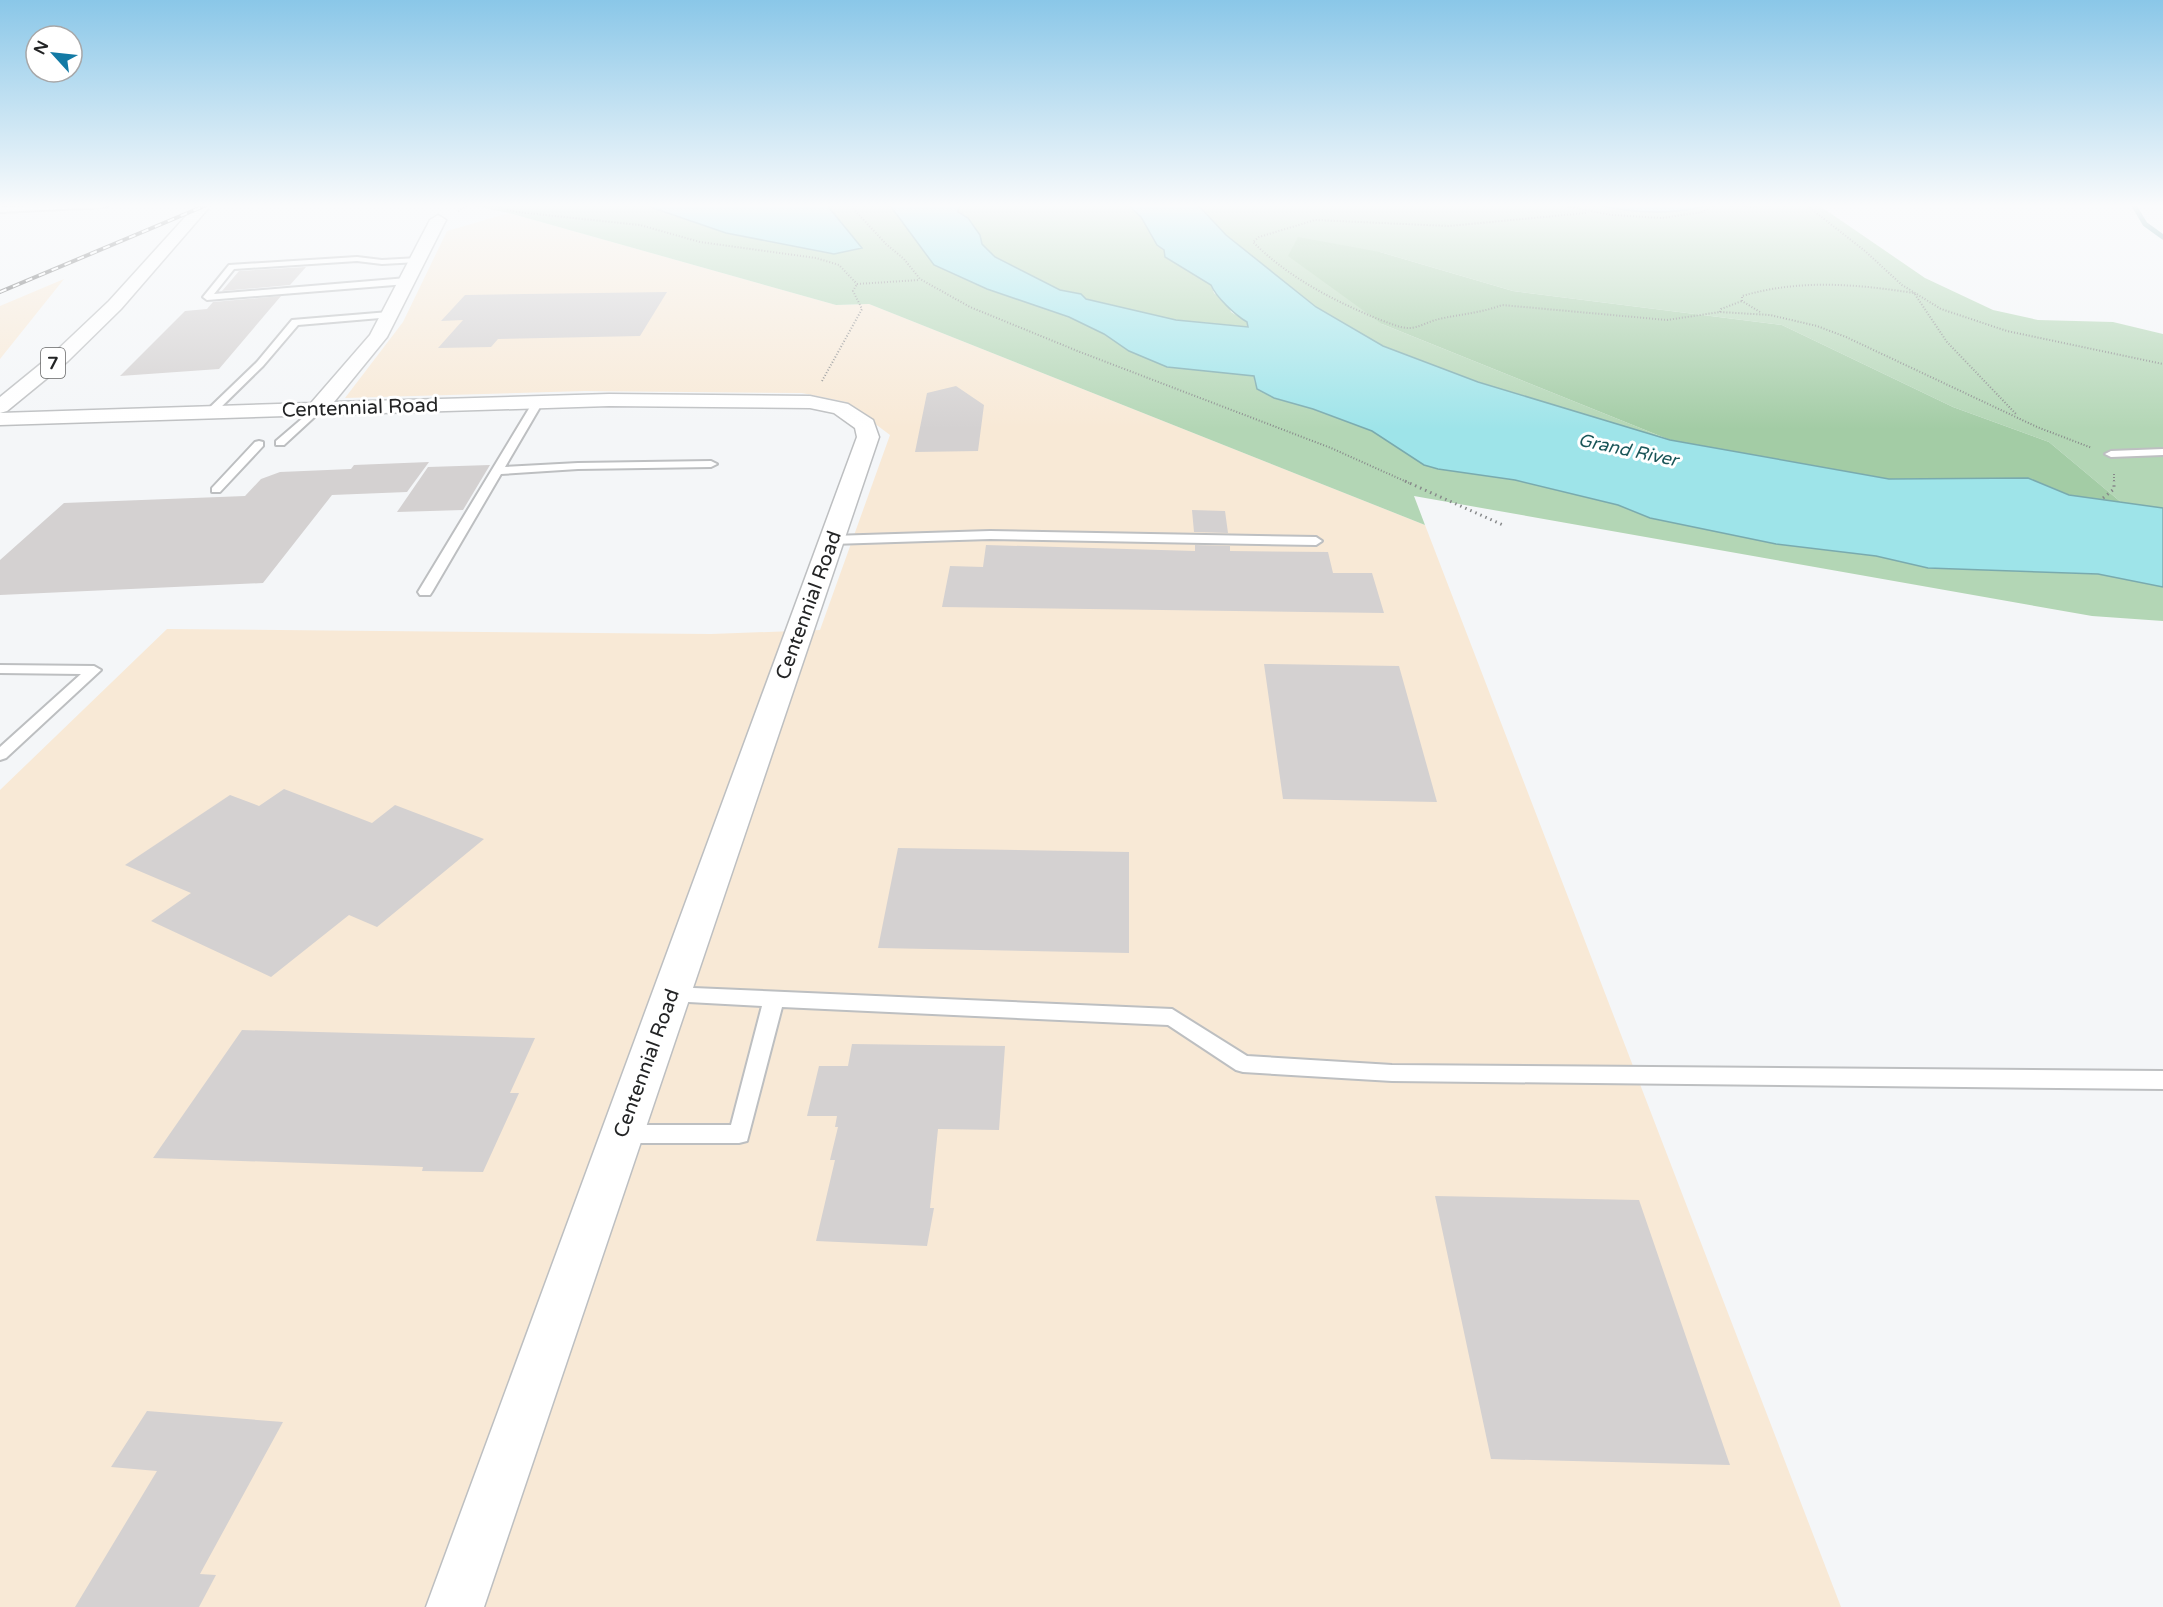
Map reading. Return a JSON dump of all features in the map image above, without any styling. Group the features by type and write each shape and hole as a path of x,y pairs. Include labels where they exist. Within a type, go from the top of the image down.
{"street":[{"name":"7","path":"0,407 61,357 115,305 138,279"},
{"path":"318,408 378,337 407,281"},
{"name":"Centennial Road","path":"0,419 609,400 810,402 841,408 854,415 865,425 868,437 454,1607"}],"lane":[{"path":"222,279 207,297 407,281"},
{"path":"210,412 260,364 295,321 389,315"},
{"path":"425,592 538,402"},
{"path":"280,443 318,408"},
{"path":"216,490 260,444"},
{"path":"2111,454 2163,452"},
{"path":"498,471 578,466 711,464"},
{"path":"831,540 990,535 1316,541"},
{"path":"0,669 94,670 0,755"},
{"path":"670,994 1172,1017 1243,1064 1392,1073 2163,1080"},
{"path":"621,1134 739,1134 774,999"}],"path":[{"path":"852,279 857,284 920,279 970,307 1080,352 1331,448 1503,525"},
{"path":"1302,279 1348,306 1410,328 1439,319 1482,313 1502,305 1667,320 1720,312 1765,314 1817,326 1846,337 2064,438 2111,454 2115,478 2114,489 2103,498"},
{"path":"1897,279 1914,293 1957,315 2007,331 2163,364"},
{"path":"810,402 862,309 853,291 857,284"},
{"path":"1743,301 1742,296 1771,288 1825,284 1855,284 1914,293"},
{"path":"1914,293 1925,315 1950,346 2018,417"},
{"path":"1720,312 1721,309 1743,301"},
{"path":"1743,301 1765,314"}],"shaded area":[{"path":"64,279 0,359 0,306"},
{"path":"424,279 744,279 836,305 869,304 1425,525 1841,1607 0,1607 0,790 167,629 711,634 820,630 890,435 846,402 802,393 585,391 345,398 403,322"}],"green space":[{"path":"744,279 965,279 987,289 1069,317 1104,334 1129,351 1254,376 1255,383 1274,398 1313,409 1372,431 1424,465 1438,469 1515,480 1618,505 1650,518 1776,544 1876,556 1928,568 2098,574 2155,585 2163,587 2163,621 2092,616 1414,496 1425,525 869,304 836,305"},
{"path":"1038,279 1201,279 1211,285 1214,293 1228,304 1231,312 1247,322 1249,327 1176,320 1086,299 1081,294 1060,290"},
{"path":"1281,279 1381,279 1382,324 1670,440 1542,407 1383,346 1316,307"},
{"path":"1320,279 1472,279 1513,291 1782,325 1953,407 2049,442 2122,503 2069,495 2028,478 1889,479 1670,440 1382,324"},
{"path":"1472,279 1927,279 1993,310 2038,320 2113,322 2163,334 2163,508 2122,503 2049,442 1953,407 1782,325 1513,291"}],"water":[{"name":"Grand River","path":"965,279 1038,279 1060,290 1081,294 1086,299 1176,320 1248,327 1247,322 1226,305 1211,285 1201,279 1281,279 1316,307 1383,346 1478,382 1670,440 1889,479 2028,478 2069,495 2163,508 2163,587 2098,574 1928,568 1876,556 1776,544 1650,518 1618,505 1515,480 1438,469 1424,465 1372,431 1313,409 1274,398 1257,389 1254,376 1167,367 1129,351 1104,334 1069,317 987,289"}],"building":[{"path":"232,279 295,279 290,285 222,291"},
{"path":"667,292 640,336 498,339 491,347 438,348 463,320 441,321 465,295"},
{"path":"281,296 219,369 120,376 185,311 207,309 213,302"},
{"path":"956,386 984,405 978,451 915,452 927,393"},
{"path":"429,462 407,492 332,495 263,583 0,595 0,560 64,503 245,496 261,479 280,472 351,469 354,465"},
{"path":"490,465 463,510 397,512 428,467"},
{"path":"1192,510 1225,511 1228,533 1194,532"},
{"path":"986,545 1195,551 1195,545 1230,546 1230,551 1328,552 1333,573 1372,573 1384,613 942,607 950,566 983,567"},
{"path":"1264,664 1399,666 1437,802 1283,799"},
{"path":"284,789 372,823 395,805 484,839 377,927 349,915 271,977 151,921 191,893 125,865 230,795 259,806"},
{"path":"898,848 1129,852 1129,953 878,948"},
{"path":"242,1030 535,1038 510,1093 519,1093 483,1172 422,1171 423,1167 153,1158"},
{"path":"852,1044 1005,1046 999,1130 938,1129 930,1208 934,1208 927,1246 816,1241 835,1160 830,1160 838,1127 835,1127 837,1116 807,1116 819,1066 848,1066"},
{"path":"1435,1196 1639,1200 1730,1465 1491,1459"},
{"path":"147,1411 283,1422 200,1574 216,1575 199,1607 75,1607 157,1471 111,1467"}],"railway":[{"path":"0,292 31,279"}]}
